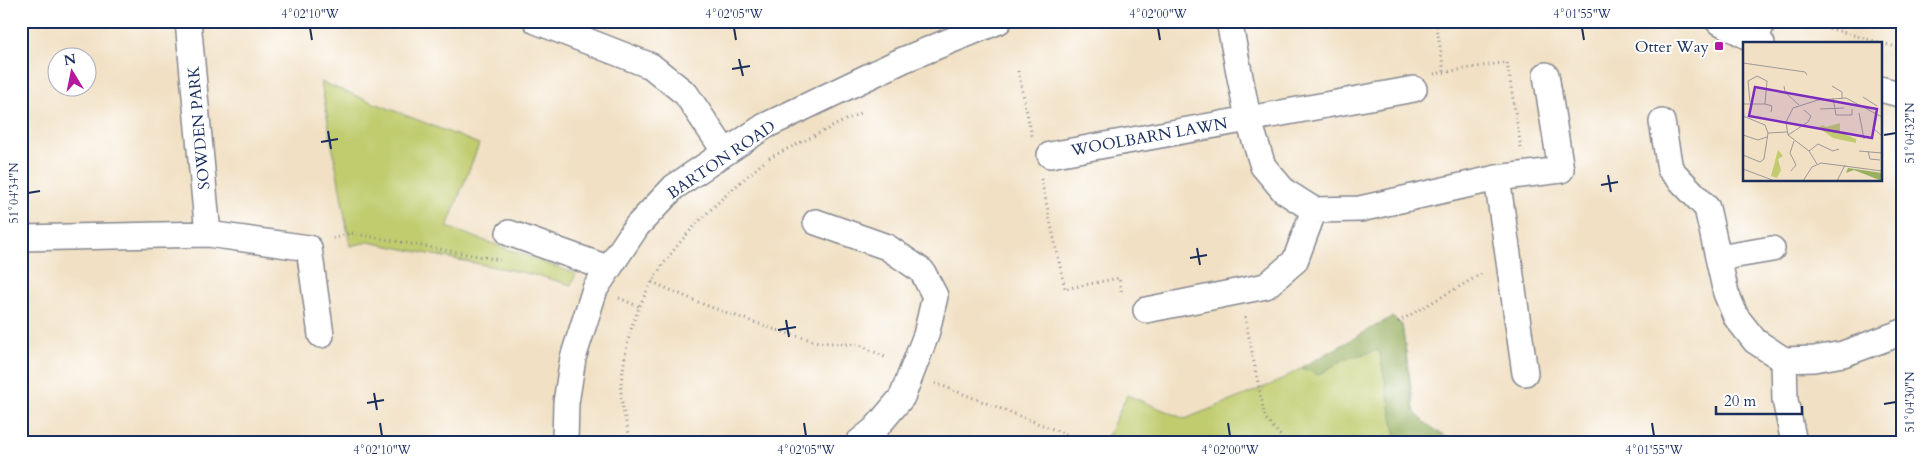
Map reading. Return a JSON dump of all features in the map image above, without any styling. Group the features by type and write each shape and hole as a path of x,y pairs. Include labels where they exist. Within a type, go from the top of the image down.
{"street":[{"name":"SOWDEN PARK","path":"188,21 208,234"},
{"path":"536,21 651,66 686,94 725,152"},
{"name":"WOOLBARN LAWN","path":"1229,21 1248,118 1263,166 1284,191 1314,210"},
{"path":"1718,21 1757,42"},
{"name":"BARTON ROAD","path":"565,442 566,403 573,358 595,288 637,226 674,187 765,126 903,60 995,22"},
{"path":"1146,310 1266,286 1295,261 1314,210 1360,209 1498,178 1561,170 1546,75"},
{"path":"1882,89 1903,95"},
{"name":"WOOLBARN LAWN","path":"1041,156 1414,90"},
{"path":"1662,122 1670,169 1707,208 1726,293 1736,317 1755,341 1784,360 1814,359 1843,354 1903,332"},
{"path":"1498,178 1524,373"},
{"path":"816,222 888,247 922,271 936,296 926,335 902,397 875,429 859,442"},
{"path":"509,232 607,268"},
{"path":"21,238 208,234 308,248 321,335"},
{"path":"1718,258 1772,249"},
{"path":"1784,360 1785,400 1794,442"}],"lane":[{"path":"1762,42 1770,21"}],"path":[{"path":"1436,21 1444,72"},
{"path":"1811,21 1814,24 1878,42"},
{"path":"1882,43 1903,49"},
{"path":"1414,90 1418,76 1507,62 1525,175"},
{"path":"1018,71 1041,156 1064,289 1119,278 1126,313 1146,310"},
{"path":"631,442 620,392 627,339 644,296 675,246 726,194 767,159 862,112"},
{"path":"308,248 350,232 501,260"},
{"path":"1398,322 1472,277 1509,263"},
{"path":"652,282 705,305 776,330 818,342 860,344 911,373 1086,442"},
{"path":"1240,291 1265,418 1286,442"}],"green space":[{"path":"321,82 479,144 447,227 576,274 571,285 540,276 368,242 350,246"},
{"path":"1392,317 1402,325 1419,442 1105,442 1127,395 1185,419 1275,383"},
{"path":"1392,317 1402,325 1414,412 1427,424 1453,442 1397,442 1379,350 1345,359 1318,375 1301,368"}],"place":[{"name":"Otter Way","path":"1719,46"}]}
